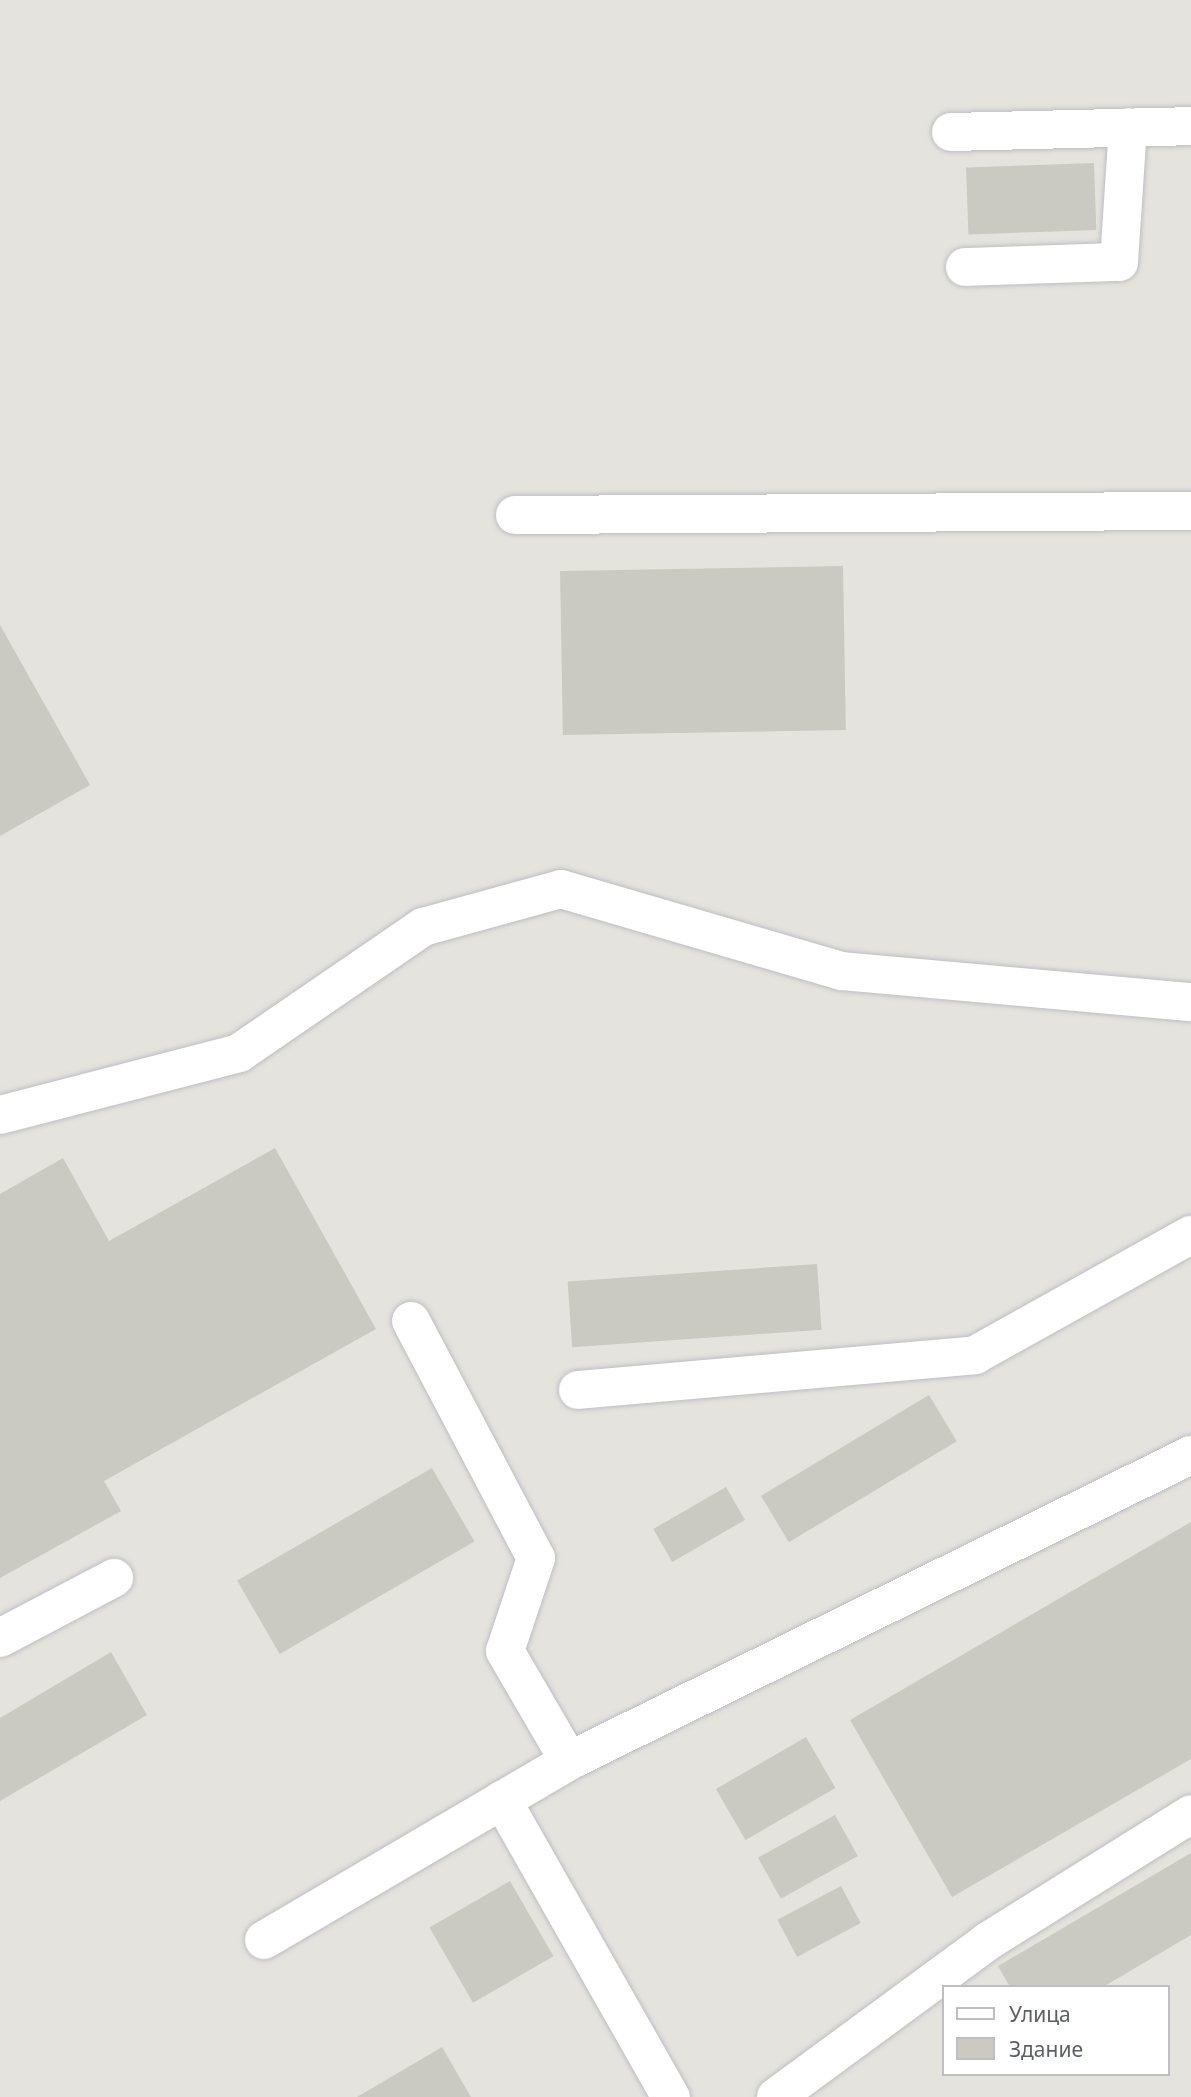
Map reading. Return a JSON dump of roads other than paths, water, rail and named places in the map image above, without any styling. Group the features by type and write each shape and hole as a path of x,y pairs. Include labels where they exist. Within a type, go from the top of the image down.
{"lane":[{"path":"951,132 1191,126"},
{"path":"965,267 1119,262 1128,127"},
{"path":"515,515 1191,511"},
{"path":"0,1115 239,1053 423,927 561,889 842,971 1191,1002"},
{"path":"578,1390 975,1355 1191,1236"},
{"path":"411,1321 536,1558 505,1651 569,1761"},
{"path":"264,1940 569,1761 1191,1455"},
{"path":"0,1638 114,1578"},
{"path":"502,1800 671,2097"},
{"path":"776,2097 988,1941 1191,1814"}]}
